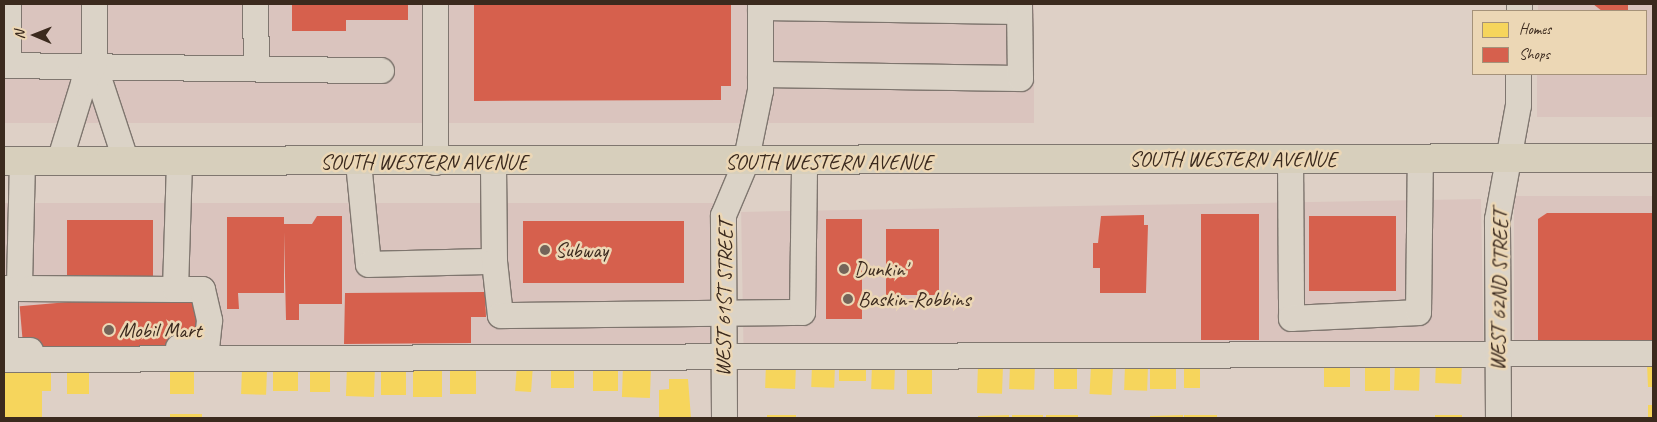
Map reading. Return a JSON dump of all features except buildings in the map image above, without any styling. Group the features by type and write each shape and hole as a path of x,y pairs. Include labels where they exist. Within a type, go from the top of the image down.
{"main road":[{"name":"SOUTH WESTERN AVENUE","path":"13,161 804,163 1653,158"}],"street":[{"path":"8,4 6,65 94,64 381,70"},
{"path":"94,4 94,64 126,162"},
{"path":"255,4 256,67"},
{"path":"435,162 436,4"},
{"path":"760,6 1019,7 1020,78 760,74"},
{"name":"WEST 61ST STREET","path":"724,418 723,215 745,163 760,74 760,6"},
{"path":"59,161 94,64"},
{"name":"WEST 62ND STREET","path":"1498,418 1497,219 1509,158 1518,75"},
{"path":"1290,159 1290,318 1418,312 1420,158"},
{"path":"13,161 19,288"},
{"path":"175,289 179,162"},
{"path":"358,162 368,264 494,261"},
{"path":"493,162 494,261 500,315 723,316 802,312 804,163"},
{"path":"5,288 19,288 202,289 209,320 206,347 5,350 5,288"},
{"path":"4,359 1653,353"}],"shaded area":[{"path":"4,4 1034,4 1034,123 4,123"},
{"path":"1538,4 1653,4 1653,117 1537,117 1537,75 1647,75 1647,10 1538,10"},
{"path":"1514,196 1653,196 1653,353 1514,353"},
{"path":"1481,199 1484,353 744,366 741,212"},
{"path":"4,203 713,203 713,357 4,357"}],"place":[{"name":"Subway","path":"545,250"},
{"name":"Dunkin'","path":"844,269"},
{"name":"Baskin-Robbins","path":"848,299"},
{"name":"Mobil Mart","path":"109,330"}]}
